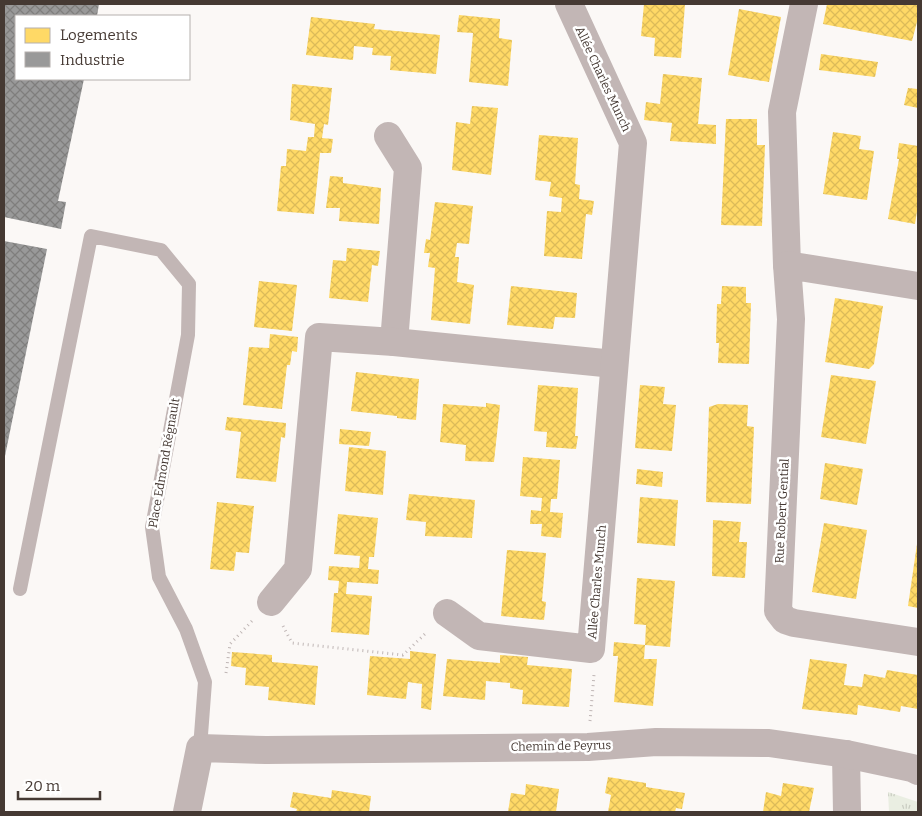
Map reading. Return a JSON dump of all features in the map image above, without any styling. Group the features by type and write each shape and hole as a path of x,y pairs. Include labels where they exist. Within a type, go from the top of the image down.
{"street":[{"name":"Allée Charles Munch","path":"447,613 478,636 591,649 633,143 569,4"},
{"name":"Rue Robert Gential","path":"804,4 782,112 786,265 791,319 778,611 785,620 794,624 918,642"},
{"path":"388,136 408,168 394,342"},
{"path":"786,265 918,286"},
{"path":"271,602 298,569 319,337 394,342 614,364"},
{"name":"Chemin de Peyrus","path":"200,748 275,750 588,747 656,742 769,744 846,754 912,768 918,771"},
{"path":"186,812 200,748"},
{"path":"846,754 847,812"}],"lane":[{"name":"Place Edmond Régnault","path":"20,589 91,236 161,250 189,284 188,335 152,527 159,577 186,629 204,682 200,748"}],"path":[{"path":"204,682 225,678 230,644 271,602 292,643 403,655 447,613"},
{"path":"588,747 594,670 591,649"}],"green space":[{"path":"888,792 918,802 918,812 889,812"}],"building: Logements":[{"path":"644,4 685,4 681,58 654,56 655,38 641,36"},
{"path":"827,4 918,4 918,18 912,41 823,24"},
{"path":"739,9 781,17 769,82 728,75"},
{"path":"459,15 500,19 499,38 512,40 508,86 469,82 473,33 457,32"},
{"path":"311,17 375,24 374,29 440,35 436,74 390,70 391,56 372,55 373,48 354,46 353,60 306,55"},
{"path":"821,54 878,62 875,77 819,70"},
{"path":"663,74 702,78 698,124 716,125 716,144 670,141 672,123 644,120 646,102 660,104"},
{"path":"292,84 332,88 328,125 324,124 322,138 333,139 331,153 320,153 314,214 277,211 281,166 286,166 287,149 306,151 308,137 314,137 315,124 290,120"},
{"path":"908,88 918,89 918,108 904,105"},
{"path":"472,106 498,108 491,175 452,170 456,122 470,124"},
{"path":"726,119 757,119 757,145 765,145 762,226 721,225"},
{"path":"833,132 861,136 859,149 874,151 867,200 823,194"},
{"path":"539,135 578,138 575,184 580,185 579,199 594,201 592,215 586,214 582,259 544,256 547,211 561,212 562,198 549,196 551,182 535,180"},
{"path":"899,143 918,146 918,205 915,224 888,219 899,159 897,159"},
{"path":"330,176 343,177 343,183 381,188 379,224 339,221 340,208 326,208"},
{"path":"435,202 473,206 469,244 457,243 455,257 459,257 457,282 474,285 470,324 431,320 435,268 428,267 430,253 424,253 426,239 430,240"},
{"path":"347,248 380,251 378,266 372,265 368,302 329,298 333,260 346,261"},
{"path":"259,281 297,285 292,331 254,327"},
{"path":"511,286 577,293 575,318 555,317 553,329 507,325"},
{"path":"722,286 746,287 746,303 751,303 749,364 718,363 719,343 716,343 717,304 721,304"},
{"path":"835,298 883,306 874,364 869,369 825,362"},
{"path":"270,334 298,337 297,352 292,351 290,365 287,365 282,409 243,405 249,347 269,348"},
{"path":"356,372 419,379 416,420 351,411"},
{"path":"831,375 876,381 866,444 821,437"},
{"path":"538,385 578,388 575,436 578,436 576,449 546,447 547,432 534,431"},
{"path":"640,385 665,387 663,404 676,405 672,451 635,448"},
{"path":"486,403 500,405 494,462 465,461 466,445 440,442 443,404 486,407"},
{"path":"718,404 748,405 747,426 754,427 751,504 706,502 709,407"},
{"path":"227,417 286,423 285,438 281,437 276,482 236,478 241,432 225,430"},
{"path":"340,429 371,432 369,446 339,444"},
{"path":"349,447 386,451 383,495 345,491"},
{"path":"523,457 560,460 557,499 551,499 550,512 563,513 561,538 541,536 542,524 530,524 531,510 541,511 542,498 520,496"},
{"path":"825,463 863,469 857,505 820,499"},
{"path":"637,469 663,472 662,487 636,484"},
{"path":"409,494 475,500 472,538 425,536 426,522 406,520"},
{"path":"640,497 678,500 675,546 637,543"},
{"path":"217,502 254,506 249,553 236,552 234,571 210,569"},
{"path":"338,514 378,518 374,557 369,557 368,569 379,570 378,584 347,582 346,594 372,596 369,635 331,632 334,593 338,593 339,581 328,580 329,566 359,568 360,556 334,554"},
{"path":"713,520 741,522 739,542 747,542 745,578 712,576"},
{"path":"824,523 867,530 856,599 812,592"},
{"path":"918,544 918,608 908,606"},
{"path":"507,550 546,553 542,601 546,602 544,620 501,616"},
{"path":"637,578 675,581 670,647 645,645 646,625 634,624"},
{"path":"614,642 645,645 644,659 657,659 653,706 614,702 618,656 613,656"},
{"path":"410,651 436,654 431,710 421,708 422,684 408,682 406,699 367,695 370,656 410,659"},
{"path":"232,652 272,655 272,662 318,666 315,705 268,700 269,687 245,685 246,668 231,666"},
{"path":"500,655 528,657 527,665 572,669 569,707 522,704 523,690 510,688 510,683 486,681 485,700 443,696 447,659 500,663"},
{"path":"810,659 847,664 844,685 862,687 864,674 885,678 887,670 918,675 918,709 901,706 900,712 858,705 857,715 802,709"},
{"path":"608,777 646,783 646,787 685,793 682,809 676,808 675,812 608,812 611,795 605,793"},
{"path":"783,783 814,788 809,812 763,812 766,792 781,796"},
{"path":"526,784 559,789 556,812 508,812 511,793 525,795"},
{"path":"332,790 371,796 369,812 296,812 297,809 290,807 293,792 331,798"}],"building: Industrie":[{"path":"4,4 99,4 97,15 15,15 15,80 84,80 58,201 66,202 61,229 4,217"},
{"path":"4,241 47,249 5,456 4,456"}]}
